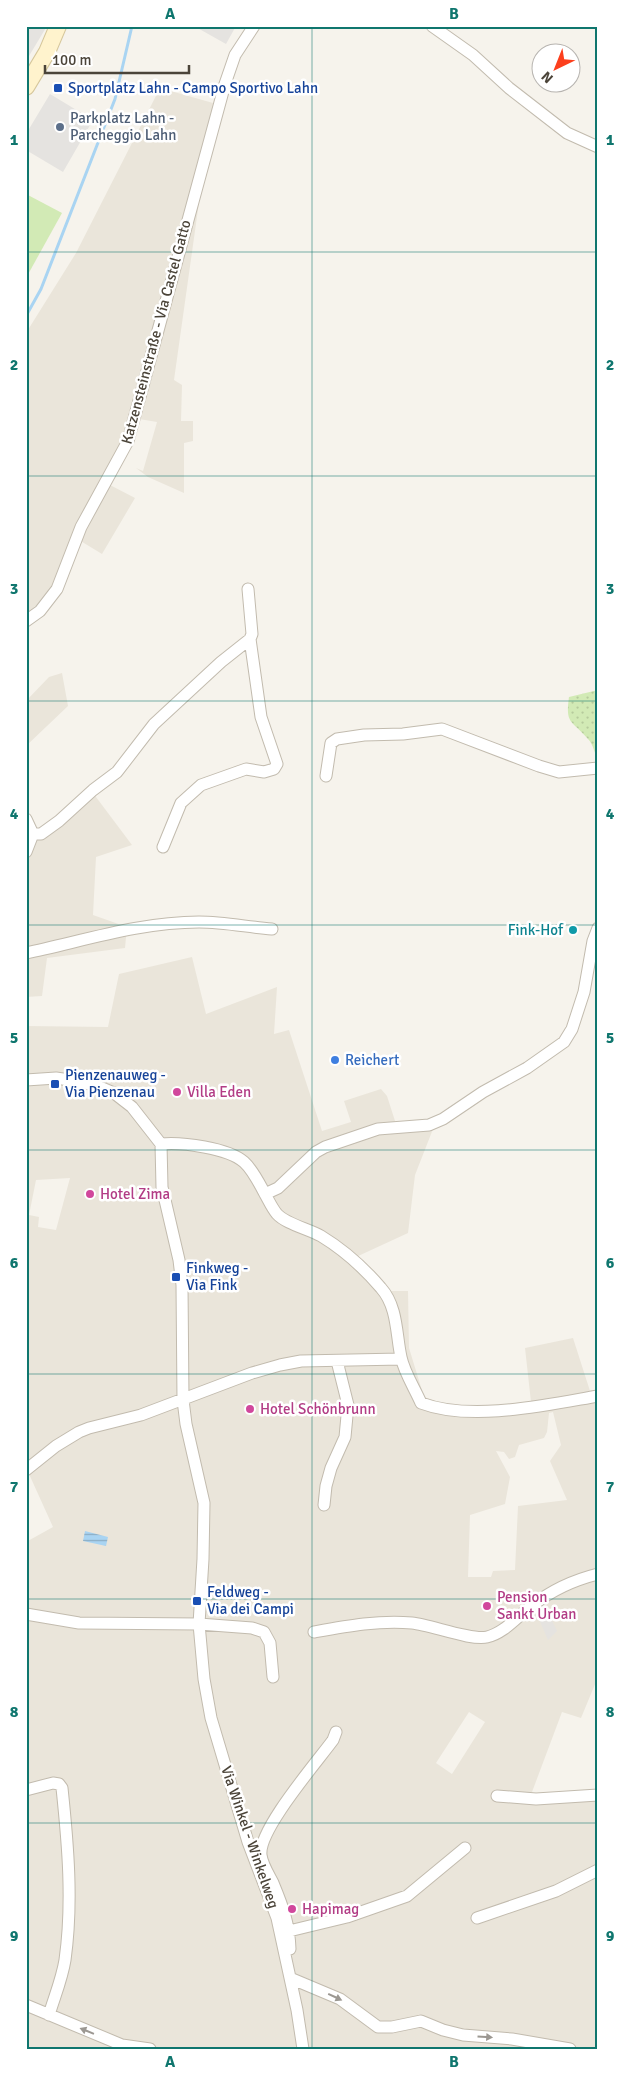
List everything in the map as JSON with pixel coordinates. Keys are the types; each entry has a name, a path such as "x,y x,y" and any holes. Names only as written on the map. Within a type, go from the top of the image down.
{"main road":[{"path":"30,81 47,52 58,26"}],"street":[{"name":"Katzensteinstraße - Via Castel Gatto","path":"26,621 40,611 57,589 81,526 128,440 225,84 235,55 254,26"},
{"path":"432,26 472,55 509,88 567,133 598,147"},
{"path":"163,846 181,803 201,785 246,769 264,772 274,769 277,764 261,717 250,639 252,634 248,589"},
{"path":"33,834 41,834 92,790 117,772 154,724 221,662 250,639"},
{"path":"326,776 331,743 337,739 442,729 559,772 598,768"},
{"path":"26,819 33,834 26,852"},
{"path":"26,953 149,926 212,922 272,929"},
{"path":"265,1194 278,1188 316,1152 325,1147 378,1129 429,1125 443,1119 483,1092 527,1068 564,1042 572,1029 584,992 593,941 598,928"},
{"path":"26,1080 56,1078 76,1080 95,1085 114,1093 132,1107 161,1144 173,1143 220,1151 235,1156 245,1163 277,1215 319,1235 337,1247 357,1262 383,1290 391,1306 398,1332 401,1359 421,1403 464,1411 525,1409 598,1396"},
{"name":"Via Winkel - Winkelweg","path":"161,1144 162,1187 179,1260 182,1285 183,1400 186,1424 204,1503 204,1558 199,1624 204,1679 211,1718 248,1842 277,1918 303,2049"},
{"path":"26,1470 56,1446 79,1432 141,1415 252,1373 280,1365 301,1362 401,1359"},
{"path":"324,1505 326,1486 331,1468 345,1437 348,1405 337,1361"},
{"path":"314,1632 348,1625 379,1622 413,1623 486,1638 502,1630 546,1595 563,1586 598,1574"},
{"path":"26,1614 79,1623 199,1624 252,1628 264,1632 270,1644 273,1677"},
{"path":"336,1732 334,1740 272,1823 263,1841 261,1856 285,1912 289,1931 289,1972 340,1998 378,2027 392,2027 421,2021 443,2030 463,2035 512,2039 570,2049"},
{"path":"26,1790 59,1784 62,1788 67,1836 70,1914 64,1962 49,2016"},
{"path":"497,1796 536,1799 598,1795"},
{"path":"289,1931 347,1917 408,1896 465,1848"},
{"path":"477,1918 556,1891 598,1870"},
{"path":"26,2005 122,2045 150,2049"}],"shaded area":[{"path":"26,26 47,26 26,61"},
{"path":"194,26 236,26 226,44"},
{"path":"160,88 213,103 174,380 182,385 181,421 193,421 193,441 184,443 184,493 148,477 136,468 143,471 157,422 139,419 110,485 135,498 102,554 79,540 61,593 26,627 26,333 76,253"},
{"name":"Parkplatz Lahn - Parcheggio Lahn","path":"50,94 93,120 63,172 26,150 26,134"},
{"path":"62,673 68,706 26,746 26,701 49,677"},
{"path":"90,789 132,845 96,857 93,915 127,927 125,948 47,958 42,996 26,997 26,844"},
{"path":"192,957 206,1014 277,987 274,1034 289,1030 322,1131 351,1122 344,1101 381,1089 387,1096 396,1124 433,1129 415,1175 408,1233 356,1257 387,1291 408,1291 409,1348 424,1397 448,1405 483,1406 531,1402 525,1348 573,1338 590,1391 598,1390 598,1677 581,1718 562,1712 532,1792 537,1797 598,1794 598,2049 26,2049 26,1542 53,1527 29,1474 26,1476 26,1026 108,1027 119,974","holes":["70,1178 56,1230 38,1227 39,1217 29,1215 36,1180","553,1412 561,1445 550,1461 567,1500 518,1506 515,1570 493,1571 491,1577 468,1577 470,1515 505,1504 510,1477 496,1451 504,1452 509,1459 515,1457 519,1445 544,1438 547,1432 549,1413","469,1712 485,1722 452,1774 436,1763"]},
{"path":"544,1604 557,1631 548,1640 535,1610"}],"green space":[{"path":"26,194 62,213 26,278"},
{"path":"598,690 598,761 590,741 569,718 568,706 569,697"}],"water":[{"path":"85,1531 108,1537 106,1546 83,1541"}],"waterway":[{"path":"26,316 41,289 115,99 132,26"}],"place":[{"name":"Sportplatz Lahn - Campo Sportivo Lahn","path":"58,88"},
{"name":"Parkplatz Lahn - Parcheggio Lahn","path":"60,127"},
{"name":"Fink-Hof","path":"573,930"},
{"name":"Reichert","path":"335,1060"},
{"name":"Pienzenauweg - Via Pienzenau","path":"55,1084"},
{"name":"Villa Eden","path":"177,1092"},
{"name":"Hotel Zima","path":"90,1194"},
{"name":"Finkweg - Via Fink","path":"176,1277"},
{"name":"Hotel Schönbrunn","path":"250,1409"},
{"name":"Feldweg - Via dei Campi","path":"197,1601"},
{"name":"Pension Sankt Urban","path":"487,1606"},
{"name":"Hapimag","path":"292,1909"}]}
